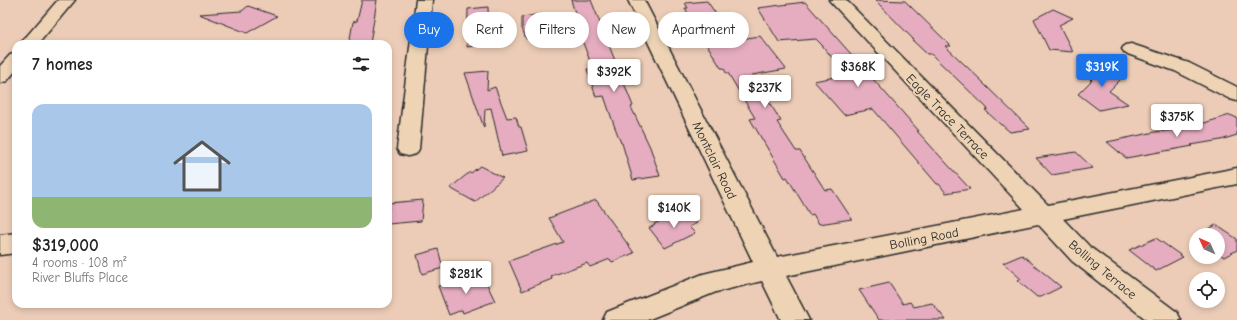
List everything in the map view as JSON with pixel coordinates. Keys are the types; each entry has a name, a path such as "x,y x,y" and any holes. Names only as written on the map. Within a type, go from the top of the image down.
{"street":[{"path":"32,40 67,0"},
{"path":"408,149 424,0"},
{"name":"Montclair Road","path":"636,0 794,320"},
{"name":"Eagle Trace Terrace","path":"837,0 1043,215"},
{"path":"1132,49 1182,66 1237,95"},
{"path":"6,75 12,65"},
{"name":"Bolling Road","path":"617,320 712,282 769,269 1237,176"},
{"name":"Bolling Terrace","path":"1043,215 1081,254 1167,320"},
{"path":"0,245 12,244"}],"building":[{"path":"362,0 377,0 371,40 350,40 353,22 357,21"},
{"path":"571,0 591,0 597,15 597,48 610,48 633,106 631,107 650,147 660,176 633,180 622,143 604,96 596,97 587,69 593,69 585,48 589,48 589,12 575,12"},
{"path":"875,0 905,1 951,46 945,46 1030,129 1010,132 1001,125 985,110 988,109 931,54 927,54 912,40 914,40"},
{"path":"707,1 715,12 687,12 685,8 688,8 685,3"},
{"path":"805,2 919,131 917,131 970,189 946,193 873,109 844,115 814,81 846,75 816,39 779,42 758,8"},
{"path":"248,6 277,16 247,33 199,14 242,11"},
{"path":"488,7 488,12 468,12 468,9"},
{"path":"1053,9 1073,18 1059,25 1073,52 1049,50 1034,19"},
{"path":"522,17 525,17 525,36 522,28"},
{"path":"760,36 786,69 752,75 781,121 777,122 796,151 800,151 825,190 832,189 852,219 819,224 813,214 810,215 787,177 785,178 750,119 755,118 728,73 726,73 724,68 721,68 709,48 749,48 749,38"},
{"path":"1094,63 1124,76 1109,91 1128,104 1099,110 1078,94 1092,80 1082,75"},
{"path":"488,71 487,90 495,87 507,118 516,117 519,127 521,127 528,151 502,156 491,108 485,109 484,128 465,73"},
{"path":"1230,115 1237,118 1237,135 1221,140 1126,158 1107,142 1155,132 1185,129"},
{"path":"1076,152 1093,168 1052,175 1036,158"},
{"path":"480,166 503,178 475,202 450,188 470,172 471,173"},
{"path":"423,200 421,221 392,224 392,203"},
{"path":"596,200 634,253 612,262 610,259 590,267 587,263 551,276 552,279 522,291 509,261 563,242 549,218"},
{"path":"685,210 697,223 689,227 695,233 665,248 649,228 655,225 654,224"},
{"path":"1216,225 1220,228 1210,228"},
{"path":"1225,231 1237,239 1237,250 1225,256"},
{"path":"1156,238 1183,257 1156,271 1129,250"},
{"path":"438,249 443,268 422,274 417,255"},
{"path":"1022,255 1061,287 1041,297 1037,297 1018,281 1021,279 1003,263"},
{"path":"483,276 495,301 463,313 462,310 449,315 438,286 456,279 459,285"},
{"path":"889,283 903,304 910,302 914,307 932,303 946,320 879,320 859,290"}]}
